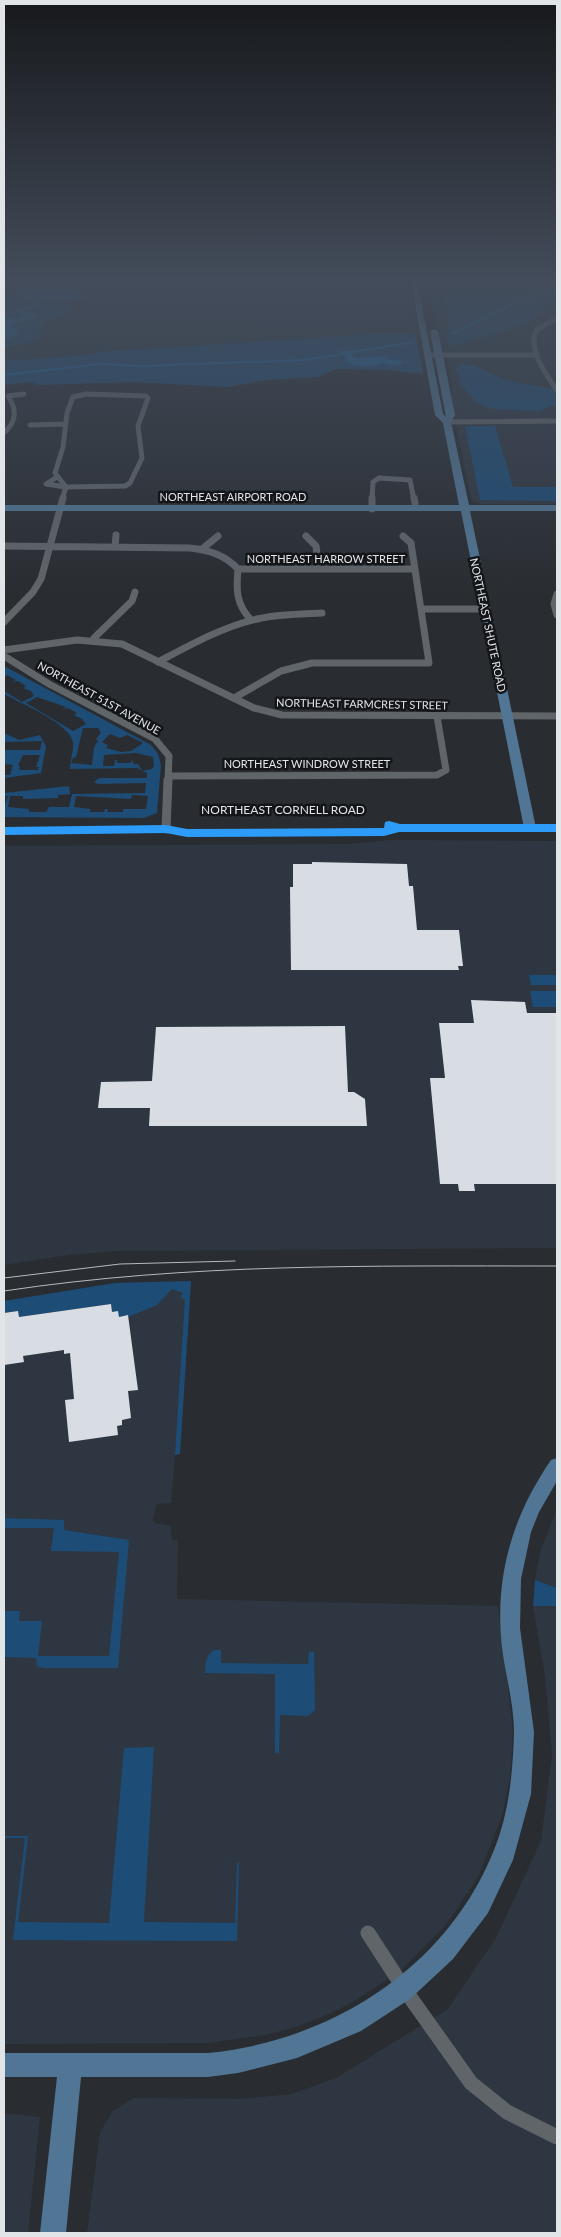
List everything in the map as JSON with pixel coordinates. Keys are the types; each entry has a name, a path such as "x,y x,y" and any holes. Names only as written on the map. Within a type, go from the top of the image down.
{"highway":[{"name":"NORTHEAST CORNELL ROAD","path":"4,831 166,830 187,833 384,832 399,828 556,827"}],"main road":[{"name":"NORTHEAST SHUTE ROAD","path":"434,386 439,415 447,422 463,508 530,828"},
{"name":"NORTHEAST SHUTE ROAD","path":"445,386 451,415 447,422"},
{"name":"NORTHEAST AIRPORT ROAD","path":"4,508 557,508"},
{"path":"4,2065 208,2064 266,2055 299,2047 356,2023 405,1990 438,1959 468,1921 488,1889 509,1840 522,1783 524,1750 522,1708 508,1611 512,1566 517,1543 528,1513 537,1494 557,1466"},
{"path":"53,2233 70,2065"}],"street":[{"path":"6,396 24,394"},
{"path":"4,433 13,424 16,415 14,405 6,396"},
{"path":"57,477 46,482 46,484 66,486 125,486 130,483 142,458 138,426 147,400 146,396 75,396 67,413 63,447 54,471 66,486"},
{"path":"447,422 557,421"},
{"path":"30,424 66,424"},
{"path":"372,509 373,482 379,478 410,480 415,503"},
{"path":"4,622 7,613 33,592 41,579 66,486"},
{"path":"115,547 116,535"},
{"path":"202,549 218,536"},
{"path":"306,536 318,548 318,569"},
{"path":"234,698 280,672 304,664 429,662 411,543 403,536"},
{"path":"4,546 202,549 228,558 238,569 236,600 250,620"},
{"name":"NORTHEAST HARROW STREET","path":"238,569 415,569"},
{"path":"94,638 132,601 135,592"},
{"path":"557,594 554,604 557,615"},
{"path":"422,609 484,609"},
{"path":"158,662 208,636 250,620 282,615 322,613"},
{"name":"NORTHEAST FARMCREST STREET","path":"4,650 94,638 122,644 254,708 282,715 557,716"},
{"name":"NORTHEAST 51ST AVENUE","path":"4,656 11,663 49,684 155,739 169,756 166,830"},
{"name":"NORTHEAST WINDROW STREET","path":"169,776 422,776 444,774 446,770 437,716"},
{"path":"368,1933 405,1990 472,2083 506,2112 557,2137"}],"shaded area":[{"path":"452,386 557,386 557,504 481,504 473,502 451,400"},
{"path":"463,386 538,386 557,390 557,405 539,411 496,409 482,405 471,397"},
{"path":"465,426 495,426 513,487 557,487 557,501 480,500"},
{"path":"4,666 151,745 158,754 161,765 157,813 144,818 4,817 4,807 8,796 4,796 4,793 69,786 70,794 145,793 146,783 98,784 94,782 99,778 147,778 147,773 143,771 152,769 154,766 153,757 136,753 104,755 103,766 114,766 115,760 117,760 117,763 130,763 133,760 133,764 138,764 142,770 137,768 70,769 73,742 70,735 54,721 4,694 4,691 22,702 34,696 31,691 23,688 26,686 18,681 12,682 16,680 7,675 4,677","holes":["37,697 66,707 62,709 68,708 77,713 74,715 82,719 86,724 73,731 26,703","83,728 98,728 101,733 96,739 98,741 94,747 92,765 71,763 73,758 76,757","110,734 120,738 127,735 143,743 131,751 121,752 106,748 108,745 102,742","72,794 69,807 49,807 46,812 29,812 29,809 8,807 10,796 23,796 23,799 58,798 58,795","132,795 148,796 146,809 123,809 123,812 107,812 108,809 105,809 104,812 90,812 90,809 74,807 76,796 131,799"]},
{"path":"4,733 19,740 40,735 46,747 41,773 4,778 4,775 10,775 13,765 4,764 5,750 40,750 42,741 4,742","holes":["23,755 40,755 36,767 39,767 38,770 19,770 20,766 18,765"]},
{"path":"390,840 557,841 557,1248 117,1251 68,1255 4,1265 4,846 351,844"},
{"path":"529,975 557,975 557,985 531,985"},
{"path":"530,991 557,991 557,1007 533,1007"},
{"path":"191,1281 180,1454 175,1455 171,1503 157,1504 153,1518 154,1523 171,1526 172,1540 178,1540 177,1599 498,1606 513,1731 510,1778 502,1816 478,1877 446,1925 398,1973 351,2003 329,2014 296,2027 265,2035 208,2043 4,2044 4,1301 115,1283"},
{"path":"191,1281 180,1454 175,1455 185,1299 180,1298 183,1293 172,1289 157,1305 128,1317 127,1315 119,1317 112,1312 111,1304 19,1317 18,1311 4,1313 4,1301 115,1283"},
{"path":"557,1509 557,1588 535,1580 540,1552"},
{"path":"4,1518 64,1520 64,1530 129,1540 118,1668 43,1668 37,1666 36,1658 4,1657 4,1611 20,1611 19,1621 42,1621 38,1656 109,1656 119,1552 51,1551 54,1528 4,1528"},
{"path":"535,1580 557,1588 557,1606 533,1606"},
{"path":"533,1606 557,1606 557,2233 87,2233 100,2132 113,2111 134,2098 242,2099 292,2094 336,2078 448,2009 496,1938 541,1841 552,1755 545,1676"},
{"path":"214,1650 221,1650 221,1663 308,1664 309,1652 314,1652 315,1710 308,1716 280,1715 279,1753 275,1753 275,1674 205,1673 207,1657"},
{"path":"154,1747 144,1922 235,1923 237,1863 239,1863 237,1941 13,1940 25,1838 4,1838 4,1836 28,1836 18,1922 109,1923 124,1748"},
{"path":"4,2113 40,2117 28,2233 4,2233"}],"building":[{"path":"312,862 407,864 409,886 413,886 417,930 459,930 463,966 458,966 459,970 291,970 290,887 293,887 293,864 312,864"},
{"path":"471,1000 525,1002 527,1013 557,1013 557,1184 474,1184 475,1191 459,1191 458,1184 440,1184 430,1078 445,1078 439,1023 474,1023"},
{"path":"345,1026 348,1092 354,1092 365,1099 367,1126 149,1126 150,1108 98,1108 101,1082 152,1081 156,1027"},
{"path":"111,1304 112,1312 118,1311 119,1317 128,1315 138,1390 128,1391 131,1418 122,1420 122,1425 117,1426 118,1435 69,1442 65,1400 74,1399 70,1353 64,1354 64,1350 23,1356 24,1362 4,1365 4,1313 18,1311 19,1317"}],"tram line":[{"path":"4,1278 120,1264 235,1261"},
{"path":"4,1291 143,1275 211,1271 418,1266 557,1266"}]}
